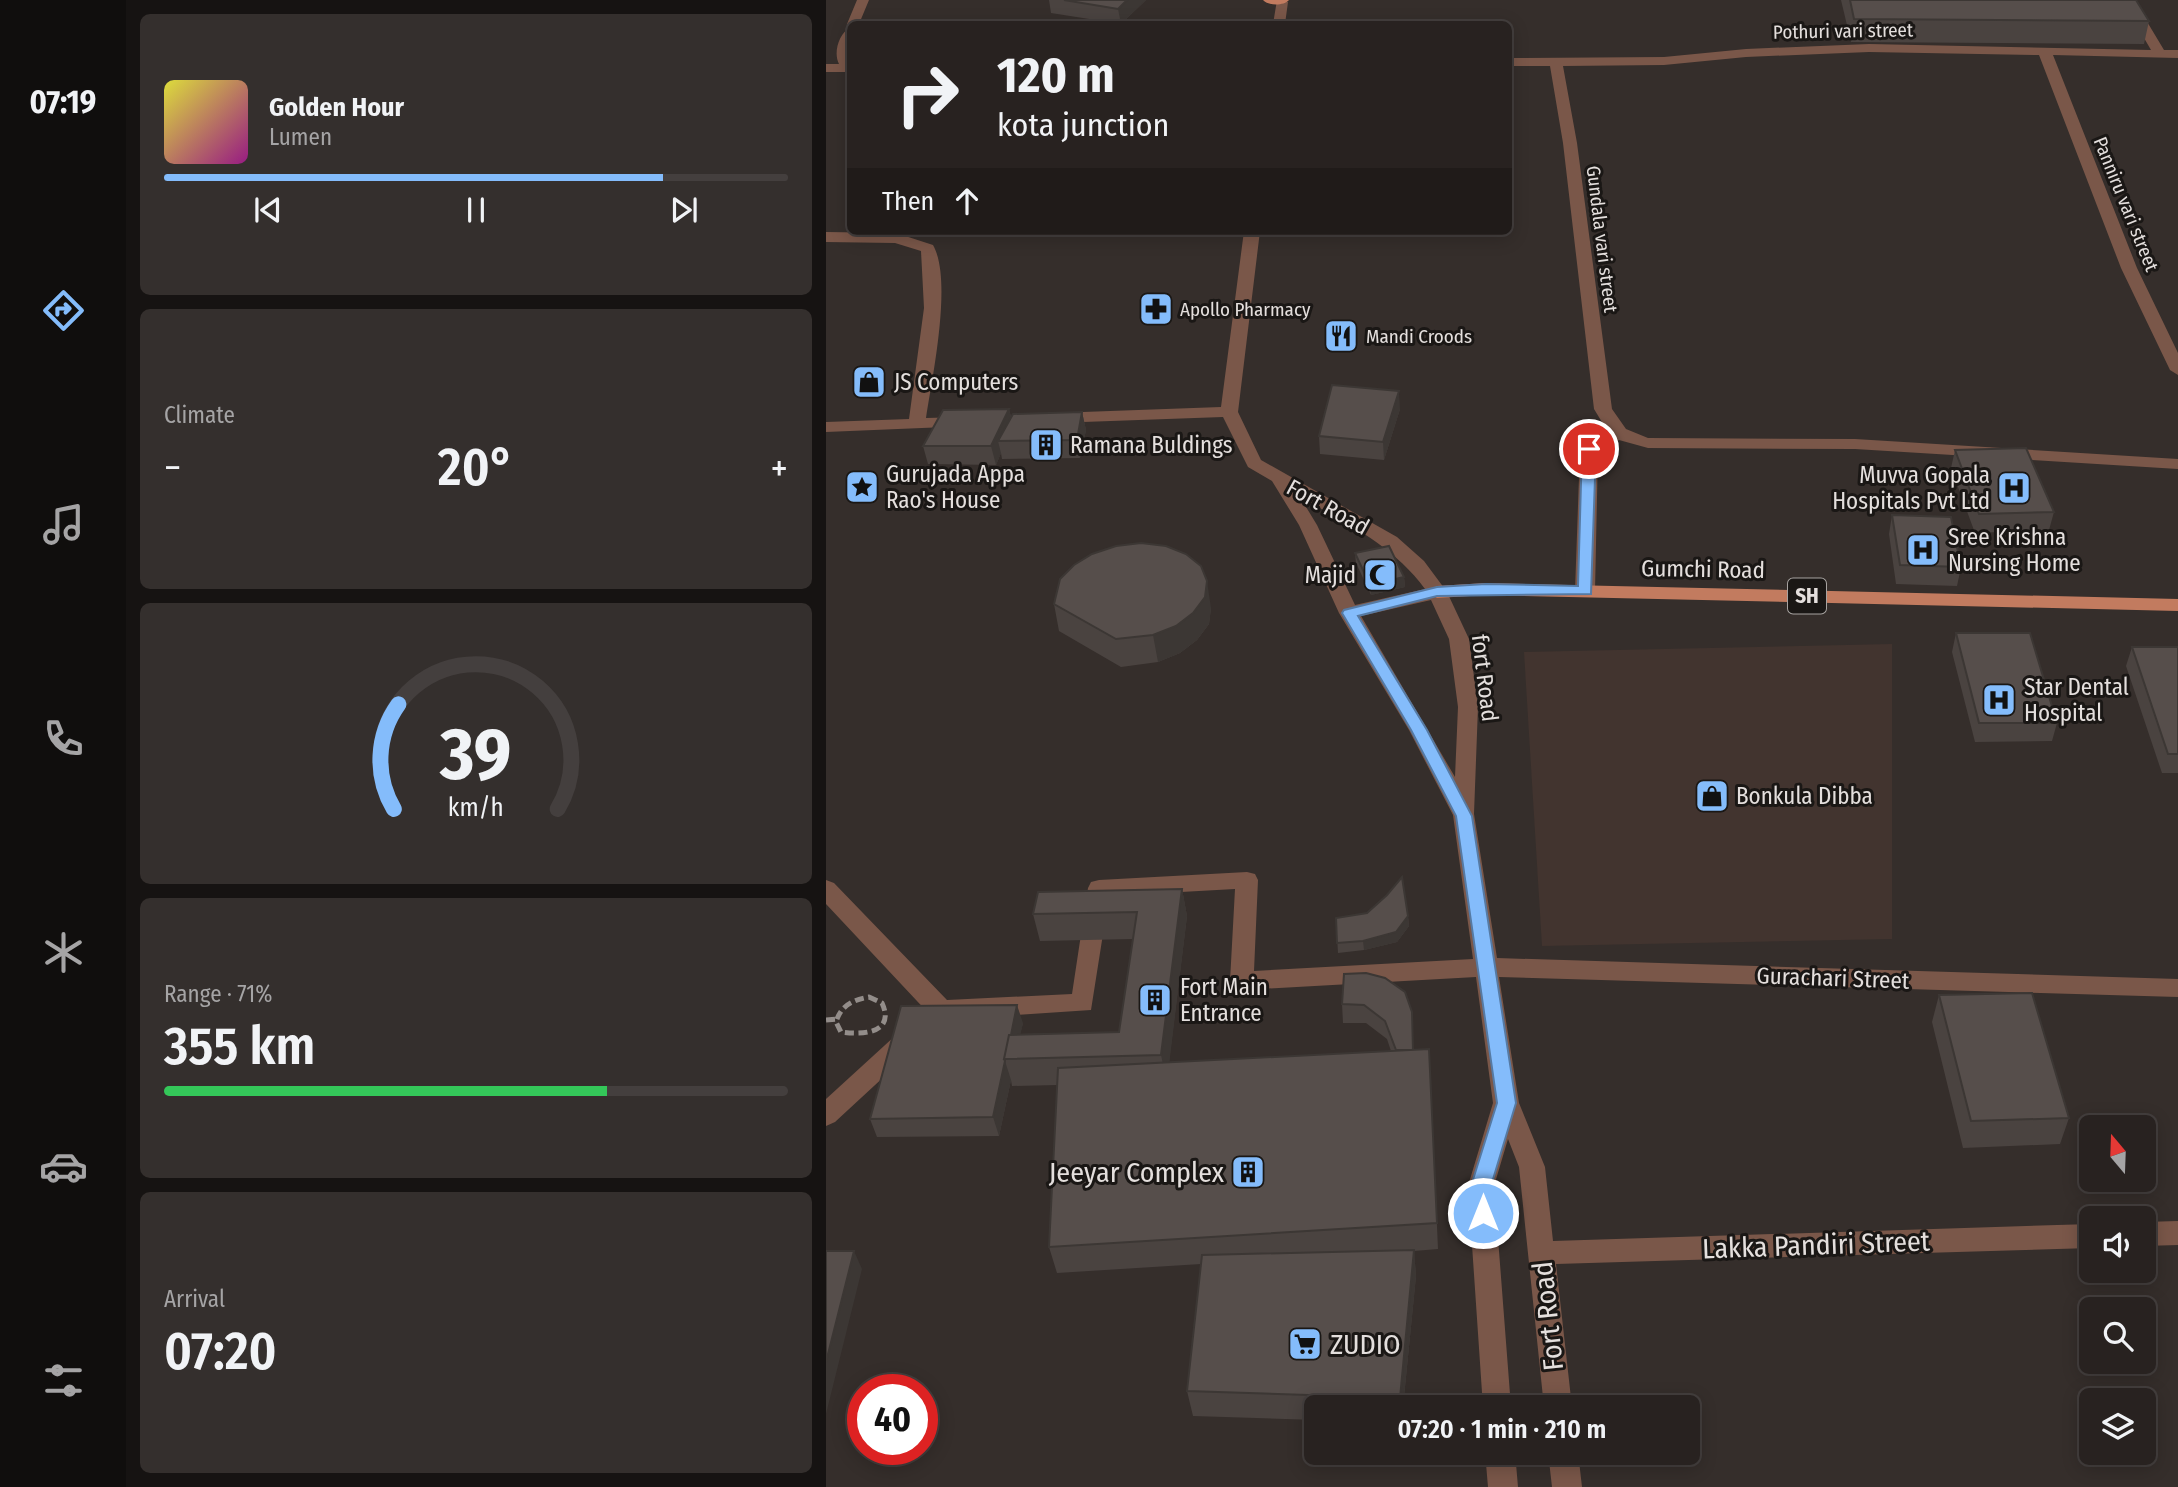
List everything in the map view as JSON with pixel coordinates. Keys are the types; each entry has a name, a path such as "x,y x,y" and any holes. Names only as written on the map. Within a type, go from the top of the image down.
{"main road":[{"name":"Gumchi Road","path":"1437,592 1486,589 2178,605"}],"street":[{"path":"854,21 863,0"},
{"path":"2128,0 2160,54"},
{"path":"1278,1 1279,21"},
{"path":"847,40 842,53 847,64"},
{"name":"Pothuri vari street","path":"1512,62 1664,61 1746,53 1869,48 2178,54"},
{"name":"Panniru vari street","path":"2044,50 2129,268 2178,370"},
{"name":"Gundala vari street","path":"1556,63 1612,427"},
{"path":"826,68 847,67"},
{"path":"1251,235 1229,412 1254,463 1279,478"},
{"path":"826,237 896,239 928,248 932,261 930,326 917,424"},
{"path":"1039,419 1229,412"},
{"path":"826,427 985,421"},
{"path":"1586,591 1589,449 1612,427 1648,443 1855,444 2178,464"},
{"name":"Fort Road","path":"1279,478 1390,541 1417,565 1437,592"},
{"name":"Fort Road","path":"1279,478 1308,525 1349,613 1419,730 1464,816 1506,1103 1532,1167 1557,1395"},
{"name":"SH","path":"1349,613 1437,592"},
{"name":"fort Road","path":"1437,592 1459,639 1468,707 1464,816"},
{"name":"Gurachari Street","path":"941,1010 1083,1003 1099,888 1247,880 1242,981 1487,967 2178,988"},
{"path":"826,889 941,1010 826,1115"},
{"name":"Fort Road","path":"1496,1395 1481,1186 1506,1103"},
{"path":"2156,1234 2178,1233"},
{"name":"Lakka Pandiri Street","path":"1541,1253 2079,1236"},
{"path":"1501,1465 1503,1487"},
{"path":"1564,1465 1567,1487"}],"path":[{"path":"860,998 877,999 885,1008 884,1021 863,1035 841,1032 837,1020 846,1005 860,998"},
{"path":"826,1020 837,1020"}],"shaded area":[{"name":"Bonkula Dibba","path":"1892,644 1892,939 1542,946 1524,652"}],"building":[{"path":"1064,0 1127,0 1118,9"},
{"path":"1850,0 2136,0 2149,21 1854,19"},
{"path":"1332,385 1399,391 1383,442 1319,436"},
{"path":"1009,409 991,446 923,446 943,410"},
{"path":"1082,412 1077,440 998,441 1013,414"},
{"path":"2026,448 2054,512 1979,514 1955,450"},
{"path":"1892,515 1951,517 1961,567 1900,565"},
{"path":"1141,543 1166,546 1186,554 1201,566 1207,581 1205,597 1193,613 1176,626 1153,635 1116,639 1054,604 1060,579 1074,565 1092,554 1116,546"},
{"name":"Majid","path":"1389,546 1404,577 1370,585 1355,553"},
{"path":"1956,633 2030,633 2057,723 1979,723"},
{"path":"2132,647 2178,647 2178,754 2168,754"},
{"path":"1402,877 1408,916 1396,932 1363,941 1337,943 1336,918 1367,913"},
{"path":"1182,889 1161,1055 1004,1059 1009,1035 1119,1032 1137,912 1033,914 1038,892"},
{"path":"1366,973 1385,978 1405,992 1412,1012 1413,1050 1396,1050 1385,1021 1364,1005 1342,1004 1344,974"},
{"path":"2032,993 2069,1118 1971,1121 1939,995"},
{"path":"1017,1005 993,1117 870,1119 901,1006"},
{"name":"Jeeyar Complex","path":"1429,1049 1437,1223 1049,1247 1058,1068"},
{"name":"ZUDIO","path":"1414,1250 1400,1395 1187,1391 1202,1255"},
{"path":"826,1251 854,1251 826,1362"}],"place":[{"name":"Apollo Pharmacy","path":"1156,309"},
{"name":"Mandi Croods","path":"1341,336"},
{"name":"JS Computers","path":"869,382"},
{"name":"Ramana Buldings","path":"1046,445"},
{"name":"Gurujada Appa Rao's House","path":"862,487"},
{"name":"Muvva Gopala Hospitals Pvt Ltd","path":"2014,488"},
{"name":"Sree Krishna Nursing Home","path":"1923,550"},
{"name":"Majid","path":"1380,575"},
{"name":"Star Dental Hospital","path":"1999,700"},
{"name":"Bonkula Dibba","path":"1712,796"},
{"name":"Fort Main Entrance","path":"1155,1000"},
{"name":"Jeeyar Complex","path":"1248,1172"},
{"name":"ZUDIO","path":"1305,1344"}],"route":[{"path":"1483,1213 1481,1186 1506,1103 1464,816 1419,730 1349,613 1437,592 1486,589 1586,591 1589,449"}]}
